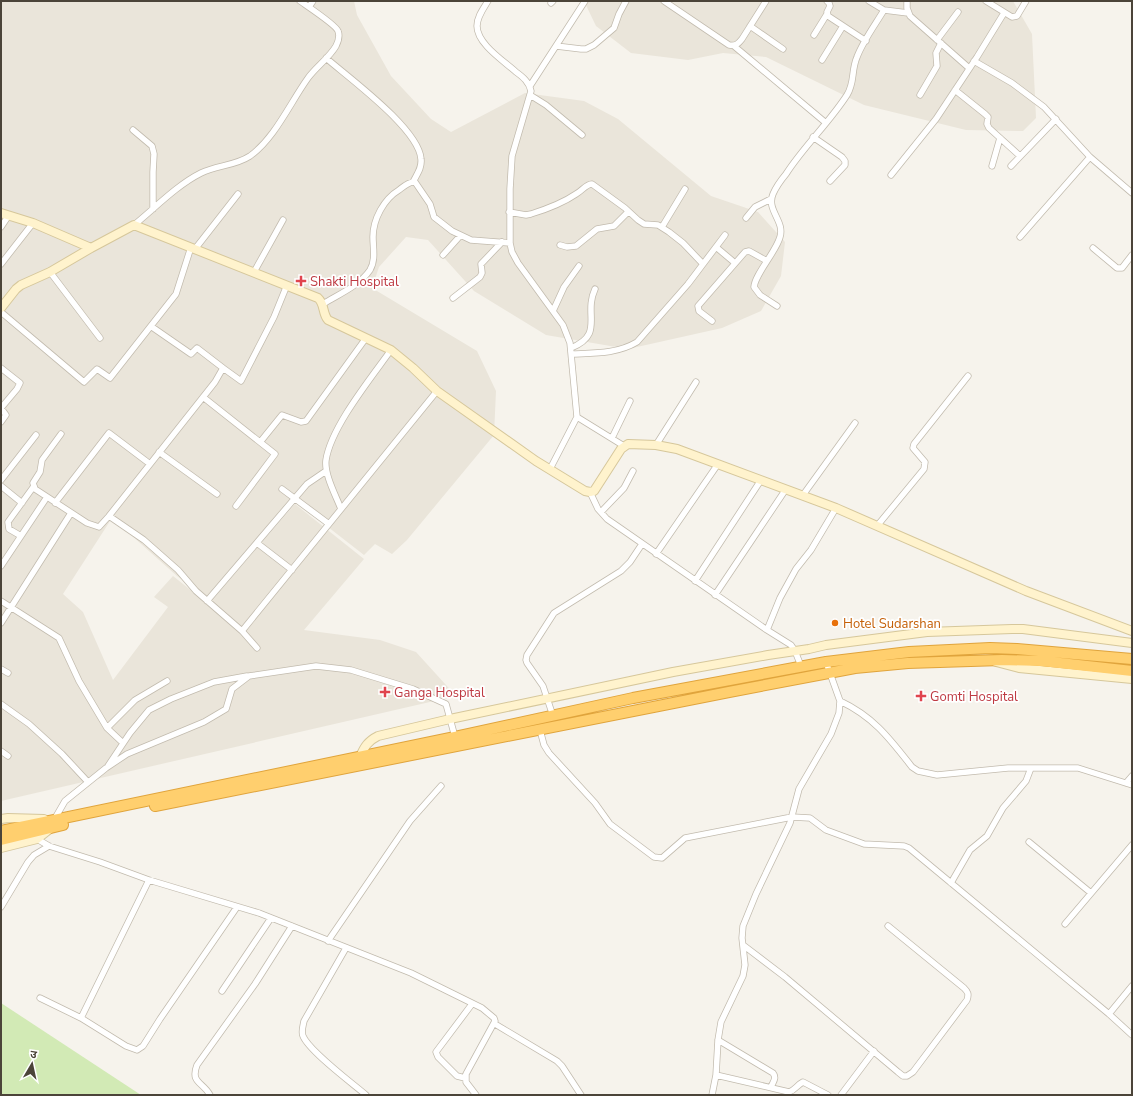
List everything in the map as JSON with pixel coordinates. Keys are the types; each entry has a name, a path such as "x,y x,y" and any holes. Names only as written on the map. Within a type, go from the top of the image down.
{"highway":[{"path":"1,840 54,823 633,698 801,666 909,652 990,648 1017,648 1132,659"},
{"path":"1,831 54,823 855,668 908,663 1018,660 1132,671"}],"street":[{"path":"1,308 16,289 50,272 134,225 179,188 201,173 243,160 259,149 270,136 308,78 337,45 339,32 335,26 300,1"},
{"path":"309,7 313,1"},
{"path":"488,1 478,19 477,27 479,35 483,42 524,78 530,86"},
{"path":"550,469 577,417 571,351 566,331 518,263 510,243 509,212 512,156 530,95 530,86 585,1"},
{"path":"556,46 586,49 594,45 614,28 626,1"},
{"path":"664,1 729,45 734,46 826,123"},
{"path":"734,46 738,44 766,1"},
{"path":"814,35 827,14 830,6 827,1"},
{"path":"869,1 884,10 908,13"},
{"path":"907,1 908,13 910,16 969,68"},
{"path":"986,1 1012,17 1015,17 1020,12 1026,1"},
{"path":"777,306 760,295 754,288 756,280 775,249 781,233 780,222 772,209 771,199 776,187 795,159 836,112 850,90 853,83 856,58 884,10"},
{"path":"920,95 937,66 936,53 939,42 958,12"},
{"path":"891,175 936,119 1004,13"},
{"path":"827,14 866,41"},
{"path":"750,26 783,49"},
{"path":"822,60 843,26"},
{"path":"323,304 361,281 366,275 372,264 374,253 373,230 380,211 396,192 413,182 421,166 420,152 417,144 397,120 326,58"},
{"path":"974,61 1003,77 1044,107 1090,157 1132,193"},
{"path":"955,90 988,117 988,126 1020,156"},
{"path":"530,95 582,135"},
{"path":"1011,166 1056,119"},
{"path":"133,130 152,146 154,154 152,172 153,209"},
{"path":"814,137 842,157 845,161 845,165 830,181"},
{"path":"992,166 1000,138"},
{"path":"1020,237 1090,157"},
{"path":"413,182 415,182 430,204 436,220 460,236 471,240 510,243"},
{"path":"509,212 526,215 531,214 565,201 576,195 590,184 595,186 644,224 654,224 662,227 683,243 703,264"},
{"path":"662,227 685,189"},
{"path":"1,312 84,382 97,369 110,378 152,327 176,294 193,248 238,194"},
{"path":"746,218 755,207 771,199"},
{"path":"560,245 567,247 576,246 596,229 614,226 628,212"},
{"path":"1,227 5,214 33,223 92,248"},
{"path":"254,272 282,220"},
{"path":"1,264 33,223"},
{"path":"134,225 318,298 323,304 325,317 328,320 391,350 413,368 437,391 536,461 590,492 606,519 786,642 795,651 801,666"},
{"path":"571,351 618,350 629,347 637,342 680,294 725,235"},
{"path":"443,256 460,236"},
{"path":"454,298 480,277 482,272 481,264 502,242"},
{"path":"716,246 735,263"},
{"path":"1093,248 1118,268 1122,268 1132,255"},
{"path":"712,321 699,311 698,306 735,263 747,251 767,261"},
{"path":"552,311 564,287 579,266"},
{"path":"50,272 100,338"},
{"path":"152,327 190,354 197,348 241,381 274,317 287,286"},
{"path":"571,351 584,341 589,336 591,331 591,301 595,289"},
{"path":"261,442 282,415 301,422 306,422 366,338"},
{"path":"341,509 326,471 326,460 340,424 391,350"},
{"path":"1,368 20,383 17,389 1,408 6,415 1,422"},
{"path":"34,486 35,489 55,503 87,523 99,527 215,382 223,368"},
{"path":"877,526 924,469 925,462 914,451 914,444 968,376"},
{"path":"656,445 696,382"},
{"path":"242,632 437,391"},
{"path":"203,397 275,454 236,506"},
{"path":"612,438 630,401"},
{"path":"577,417 624,446"},
{"path":"803,496 855,423"},
{"path":"55,503 109,433 150,464"},
{"path":"21,536 9,529 8,522 34,486 33,483 40,472 42,460 61,434"},
{"path":"1,480 36,435"},
{"path":"590,492 594,491 597,487 624,446 632,443 678,449 836,508 1026,591 1132,631"},
{"path":"159,452 217,494"},
{"path":"656,554 718,464"},
{"path":"207,602 307,484 326,471"},
{"path":"601,512 624,488 633,471"},
{"path":"695,581 761,480"},
{"path":"1,486 22,503"},
{"path":"715,594 786,489"},
{"path":"282,490 329,524"},
{"path":"1,566 47,497"},
{"path":"767,630 780,598 793,575 811,550 836,508"},
{"path":"1,623 71,513"},
{"path":"109,516 144,540 178,570 207,602 242,632 257,648"},
{"path":"257,543 292,570"},
{"path":"553,716 540,682 527,663 527,655 554,614 621,571 630,562 642,544"},
{"path":"1,602 59,638 78,681 108,728 124,743"},
{"path":"360,757 364,746 378,736 450,719 673,672 795,651 826,644 926,632 1012,629 1023,629 1132,643"},
{"path":"986,660 1019,668 1132,679"},
{"path":"712,1095 716,1075 718,1040 723,1017 743,976 745,965 742,926 788,829 799,789 832,734 839,713 840,701 826,662"},
{"path":"106,768 149,710 171,699 214,682 316,666 351,670 414,689 446,704 455,737"},
{"path":"1,669 8,673"},
{"path":"1,848 37,839 54,823 65,801 106,768 127,754 204,722 226,709 232,689 249,676"},
{"path":"108,728 134,700 166,681"},
{"path":"840,701 856,708 882,730 912,768 918,772 937,775 995,769 1031,768 1084,770 1129,784 1132,776"},
{"path":"1,704 29,724 62,754 88,782"},
{"path":"540,730 544,745 549,753 595,802 610,824 654,856 659,858 662,858 685,838 792,817 810,818 826,830 864,844 904,846 909,848 1109,1014 1132,1035"},
{"path":"1,751 8,756"},
{"path":"951,882 970,850 987,836 1003,808 1026,781 1031,768"},
{"path":"328,941 410,821 441,786"},
{"path":"1,819 8,818 54,823"},
{"path":"37,839 49,846 100,862 149,880 271,918 411,973 482,1008 494,1018 495,1024 465,1078"},
{"path":"1028,842 1091,893"},
{"path":"1065,924 1132,845"},
{"path":"1,907 28,862 34,855 49,846"},
{"path":"81,1018 149,880"},
{"path":"40,998 81,1018 132,1049 137,1050 143,1046 237,907"},
{"path":"222,992 271,918"},
{"path":"210,1095 206,1088 198,1083 195,1078 197,1065 255,984 292,926"},
{"path":"743,944 785,977 903,1076 907,1076 910,1075 967,1000 969,995 964,988 888,926"},
{"path":"346,948 304,1021 302,1030 303,1036 312,1048 366,1095"},
{"path":"1109,1014 1132,986"},
{"path":"472,1004 436,1052 438,1058 456,1076 465,1078 476,1095"},
{"path":"495,1024 557,1061 562,1066 581,1095"},
{"path":"718,1040 773,1073 775,1079 770,1087"},
{"path":"841,1095 874,1051"},
{"path":"716,1075 789,1092 793,1091 803,1082 828,1095"}],"shaded area":[{"path":"1,1 354,1 357,15 391,76 431,119 451,132 525,93 584,101 618,119 711,196 758,212 785,242 781,276 761,311 722,328 628,349 546,335 474,291 428,240 406,237 379,267 372,288 477,351 496,391 494,435 407,540 392,554 375,544 364,555 292,499 208,599 177,576 112,518 63,594 83,612 113,680 168,607 154,597 173,576 208,604 295,504 364,559 304,630 380,640 416,652 456,696 1,801"},
{"path":"584,1 1013,1 1032,34 1036,118 1023,131 966,130 864,105 766,57 723,53 688,60 631,53 596,26"}],"green space":[{"path":"1,1003 141,1095 1,1095"}],"place":[{"name":"Shakti Hospital","path":"301,281"},
{"name":"Hotel Sudarshan","path":"835,623"},
{"name":"Ganga Hospital","path":"385,692"},
{"name":"Gomti Hospital","path":"921,696"}]}
